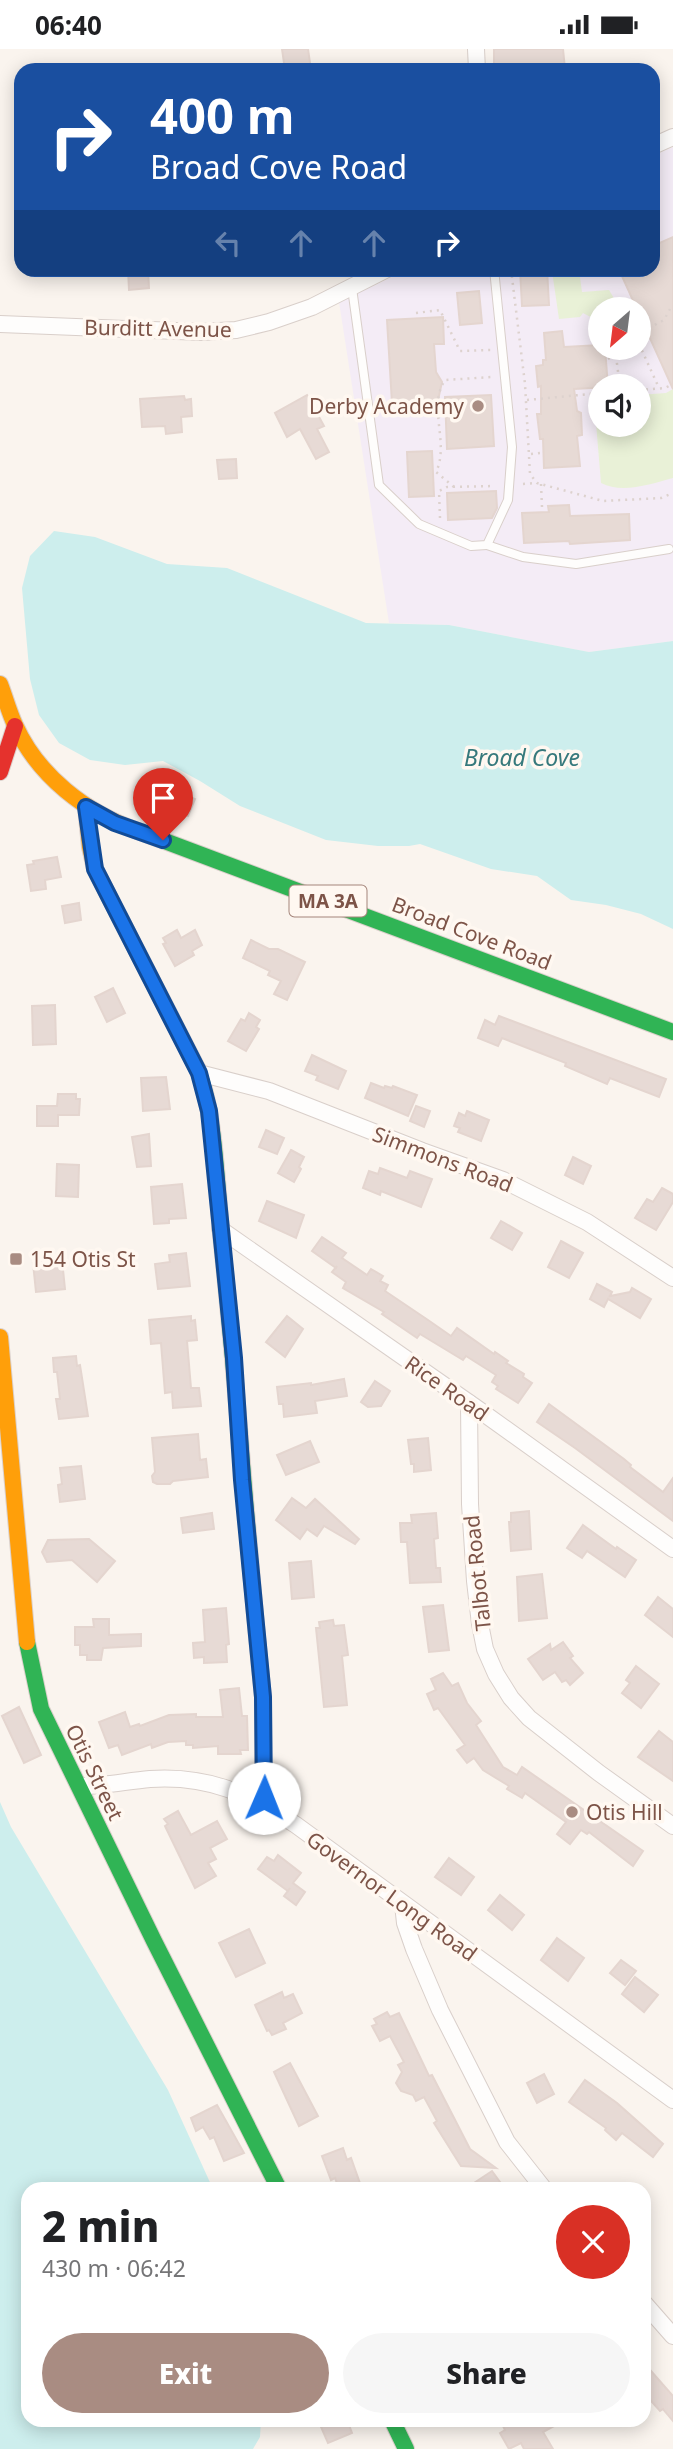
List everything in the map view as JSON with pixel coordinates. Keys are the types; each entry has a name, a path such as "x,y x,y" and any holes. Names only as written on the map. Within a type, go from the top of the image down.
{"street":[{"name":"Burditt Avenue","path":"0,324 219,331 280,319 312,307 372,277"},
{"name":"Broad Cove Road","path":"0,684 15,726 37,761 86,807 115,823 673,1032"},
{"path":"0,772 15,726"},
{"path":"86,807 95,869 199,1073 209,1111 263,1697 263,1804"},
{"name":"Simmons Road","path":"199,1073 269,1091 503,1180 587,1222 673,1278"},
{"name":"Rice Road","path":"220,1230 673,1549"},
{"name":"Otis Street","path":"0,1337 28,1648 41,1709 275,2182"},
{"name":"Talbot Road","path":"469,1403 470,1504 475,1581 485,1649 496,1674 529,1718 673,1826"},
{"name":"Governor Long Road","path":"81,1786 178,1778 224,1787 263,1804 296,1825 402,1905 673,2100"},
{"path":"402,1905 414,1949 440,2010 507,2142 538,2182"},
{"path":"651,2311 673,2336"},
{"path":"395,2427 406,2449"}],"lane":[{"path":"487,545 508,500 512,447 495,277"},
{"path":"352,288 379,485 419,524 471,546 487,545 523,557 576,564 669,549"}],"path":[{"path":"512,277 524,376 530,474 539,483 542,507"},
{"path":"651,327 664,320 670,309"},
{"path":"416,313 440,310 460,351 501,350"},
{"path":"647,361 659,388"},
{"path":"514,376 533,376"},
{"path":"454,487 436,472 442,460 438,391 445,380 492,377"},
{"path":"651,389 673,384"},
{"path":"526,400 588,394"},
{"path":"529,454 540,453"},
{"path":"441,533 439,491 454,487 539,483 603,501 661,498 673,493"}],"shaded area":[{"name":"Derby Academy","path":"673,147 673,641 589,652 449,625 389,623 339,302 392,277 660,277 660,153"}],"green space":[{"path":"553,277 580,277 582,292 609,290 613,297 588,297 588,316 583,313 580,317 559,319"},
{"path":"673,389 673,478 627,488 601,483 597,437 651,437 651,394 666,393"}],"water":[{"name":"Broad Cove","path":"54,531 95,537 167,564 227,568 366,623 449,625 589,652 673,641 673,929 641,914 571,900 537,876 491,869 420,844 378,846 326,840 240,806 163,761 125,765 90,760 59,743 39,715 30,679 22,588 30,556"},
{"path":"0,1802 11,1827 168,2090 210,2182 21,2182 21,2427 261,2427 260,2437 253,2449 0,2449"}],"building":[{"path":"282,49 308,49 310,63 284,63"},
{"path":"494,49 563,49 564,63 494,63"},
{"path":"673,237 673,389 651,340 651,297 631,297 622,277 660,277 660,243"},
{"path":"128,277 148,277 149,288 129,290"},
{"path":"520,277 547,277 549,305 522,306"},
{"path":"479,291 482,323 460,325 457,293"},
{"path":"443,317 444,344 434,344 436,372 442,382 438,400 392,403 387,320"},
{"path":"562,331 564,347 588,346 588,361 606,361 607,374 588,374 588,388 574,389 577,411 581,413 582,435 577,436 580,466 544,468 543,439 540,439 537,414 541,414 541,386 538,387 536,366 543,365 543,360 546,360 544,333"},
{"path":"307,395 324,426 317,429 329,452 316,459 300,429 287,437 275,413"},
{"path":"491,395 494,446 447,449 445,397"},
{"path":"184,396 185,400 191,399 192,416 181,417 182,432 166,434 165,426 142,427 140,399"},
{"path":"432,451 434,496 409,497 407,452"},
{"path":"236,459 237,478 219,479 217,460"},
{"path":"496,491 497,508 492,518 448,520 447,493"},
{"path":"569,505 570,516 629,514 630,540 570,544 569,541 524,543 522,513 549,512 548,506"},
{"path":"170,778 186,785 182,794 195,799 188,816 160,805"},
{"path":"57,857 61,877 45,880 46,889 31,891 27,865 34,864 33,861"},
{"path":"79,903 81,920 65,923 62,906"},
{"path":"177,930 181,938 195,930 202,945 192,951 194,955 175,966 163,944 166,943 163,938"},
{"path":"251,940 305,962 287,1000 274,994 281,981 268,975 270,971 243,958"},
{"path":"113,988 125,1013 107,1022 95,997"},
{"path":"55,1005 56,1044 33,1045 32,1006"},
{"path":"249,1013 260,1020 256,1027 259,1029 246,1051 228,1041 241,1019 245,1021"},
{"path":"499,1016 666,1079 659,1097 610,1078 607,1084 565,1066 566,1063 502,1038 498,1046 478,1038 485,1020 495,1025"},
{"path":"312,1055 346,1071 338,1089 316,1080 318,1076 305,1071"},
{"path":"166,1077 170,1109 143,1111 141,1078"},
{"path":"371,1083 384,1088 393,1086 417,1095 408,1116 365,1098"},
{"path":"58,1094 76,1094 76,1099 80,1099 79,1115 58,1115 58,1126 37,1126 37,1106 57,1106"},
{"path":"416,1106 430,1111 424,1127 410,1121"},
{"path":"467,1111 489,1120 481,1141 458,1132 460,1128 454,1126 459,1113 465,1116"},
{"path":"266,1130 284,1138 277,1154 259,1147"},
{"path":"149,1134 151,1166 137,1167 132,1137"},
{"path":"291,1150 304,1157 294,1182 278,1173"},
{"path":"573,1157 591,1166 583,1184 565,1175"},
{"path":"57,1164 79,1165 78,1197 56,1196"},
{"path":"380,1168 407,1178 410,1171 432,1179 421,1207 381,1191 380,1195 363,1188 369,1171 378,1174"},
{"path":"182,1184 186,1218 169,1219 169,1223 154,1224 151,1187"},
{"path":"662,1188 673,1194 673,1202 656,1230 635,1218 647,1199 653,1202"},
{"path":"267,1201 304,1215 296,1238 259,1221"},
{"path":"501,1221 522,1233 512,1250 491,1238"},
{"path":"322,1237 346,1253 342,1258 367,1275 371,1269 383,1276 380,1281 388,1285 385,1291 451,1336 457,1328 524,1374 523,1377 532,1383 518,1403 496,1389 498,1386 492,1382 496,1375 466,1356 463,1360 420,1334 417,1338 382,1314 384,1312 343,1288 346,1282 332,1272 336,1268 312,1251"},
{"path":"561,1241 583,1253 569,1278 548,1267"},
{"path":"186,1253 190,1286 158,1289 155,1264 170,1262 169,1255"},
{"path":"62,1260 65,1289 36,1292 33,1263"},
{"path":"597,1284 612,1292 610,1296 630,1292 632,1288 651,1299 640,1318 608,1299 604,1307 590,1299"},
{"path":"191,1316 191,1321 195,1320 197,1340 187,1341 191,1388 199,1388 201,1406 173,1408 172,1392 165,1393 161,1343 151,1344 149,1320"},
{"path":"287,1316 303,1329 285,1357 266,1342"},
{"path":"76,1356 77,1366 80,1365 88,1416 59,1419 56,1399 60,1399 53,1358"},
{"path":"344,1379 347,1396 315,1401 317,1413 284,1417 277,1387"},
{"path":"375,1381 390,1391 381,1406 368,1407 361,1402"},
{"path":"549,1404 624,1459 630,1467 663,1492 673,1478 673,1521 537,1422"},
{"path":"198,1434 200,1460 206,1459 208,1477 173,1481 170,1484 153,1482 152,1476 155,1472 152,1438"},
{"path":"428,1438 431,1470 414,1472 408,1440"},
{"path":"310,1441 319,1462 286,1475 277,1455"},
{"path":"81,1466 85,1499 60,1502 60,1468"},
{"path":"292,1498 306,1508 315,1499 359,1539 355,1544 324,1526 317,1536 307,1529 300,1539 276,1520"},
{"path":"529,1511 531,1549 511,1551 511,1513"},
{"path":"212,1513 214,1529 183,1533 181,1518"},
{"path":"436,1513 436,1568 440,1568 441,1582 410,1583 407,1542 401,1542 400,1523 412,1523 411,1515"},
{"path":"583,1525 636,1560 625,1577 587,1551 582,1558 567,1548"},
{"path":"89,1539 115,1561 97,1582 72,1560 47,1562 42,1552 48,1540"},
{"path":"311,1561 314,1597 292,1599 289,1563"},
{"path":"542,1574 547,1618 519,1621 517,1577"},
{"path":"658,1597 673,1609 673,1637 645,1615"},
{"path":"443,1605 449,1650 429,1652 423,1607"},
{"path":"226,1608 229,1644 226,1645 227,1662 204,1663 204,1657 194,1658 193,1643 205,1642 203,1610"},
{"path":"93,1619 109,1619 109,1635 141,1634 141,1646 103,1648 101,1660 87,1660 87,1655 80,1655 80,1645 75,1645 75,1627 94,1627"},
{"path":"333,1620 334,1626 344,1625 348,1655 342,1656 347,1705 324,1707 316,1628 320,1628 319,1622"},
{"path":"563,1642 573,1656 570,1658 583,1673 570,1685 566,1680 562,1682 555,1672 543,1680 528,1659 550,1644 551,1650"},
{"path":"636,1666 659,1684 641,1708 622,1693 630,1683 626,1680"},
{"path":"443,1673 452,1686 458,1683 467,1703 481,1721 476,1725 503,1767 517,1775 522,1767 643,1851 633,1866 589,1832 587,1834 581,1830 570,1844 557,1834 566,1822 525,1793 522,1798 507,1789 509,1786 483,1770 474,1758 467,1763 457,1750 465,1745 438,1708 434,1710 427,1694 436,1690 431,1679"},
{"path":"239,1688 242,1716 247,1716 248,1750 240,1750 241,1754 218,1754 218,1746 193,1748 193,1745 186,1745 186,1741 168,1742 152,1748 151,1744 122,1755 118,1745 109,1748 99,1722 125,1712 130,1727 169,1715 223,1717 220,1690"},
{"path":"19,1707 41,1755 24,1763 2,1716"},
{"path":"659,1731 673,1742 673,1781 638,1757"},
{"path":"178,1811 191,1835 217,1821 227,1839 210,1848 216,1859 208,1863 216,1876 195,1888 165,1826 168,1824 164,1819"},
{"path":"278,1855 301,1873 293,1883 305,1892 296,1905 284,1896 288,1891 258,1869 267,1857 274,1861"},
{"path":"449,1858 474,1877 461,1895 435,1877"},
{"path":"500,1895 524,1915 512,1930 488,1910"},
{"path":"249,1929 265,1963 236,1977 219,1943"},
{"path":"557,1938 584,1958 568,1981 541,1960"},
{"path":"621,1960 636,1971 625,1985 610,1973"},
{"path":"635,1977 658,1995 644,2012 622,1994"},
{"path":"282,1992 284,1998 293,1994 302,2013 283,2023 286,2029 272,2035 267,2031 255,2005"},
{"path":"387,2012 390,2017 399,2013 429,2076 432,2075 470,2149 496,2168 461,2166 434,2123 437,2121 424,2097 416,2101 413,2095 401,2091 396,2083 402,2072 398,2065 404,2062 390,2036 380,2041 372,2026 377,2024 374,2019"},
{"path":"290,2063 318,2116 299,2126 274,2072"},
{"path":"544,2074 554,2094 537,2103 527,2083"},
{"path":"585,2080 617,2103 663,2144 653,2157 622,2133 616,2140 606,2128 569,2102"},
{"path":"217,2105 244,2153 224,2161 214,2137 210,2139 203,2127 196,2131 191,2118"},
{"path":"343,2148 347,2160 351,2158 360,2182 336,2182 335,2178 331,2180 322,2156"},
{"path":"492,2171 500,2182 476,2182"},
{"path":"651,2371 673,2396 673,2421 663,2409 660,2411 651,2401"},
{"path":"321,2427 350,2427 352,2433 328,2443"},
{"path":"504,2427 552,2427 543,2432 553,2449 524,2449 521,2443 509,2449 500,2433 505,2430"}],"traffic: fast":[{"path":"138,831 673,1032"},
{"path":"198,1070 209,1110 215,1155 260,1668"},
{"path":"27,1642 41,1709 275,2182"},
{"path":"395,2427 406,2449"}],"traffic: slow":[{"path":"0,684 25,743 50,776 82,803 138,831"},
{"path":"86,807 95,869 198,1070"},
{"path":"0,1337 27,1642"}],"traffic: jam":[{"path":"0,772 15,726"},
{"path":"260,1668 263,1697 263,1804"}],"place":[{"name":"Derby Academy","path":"478,406"},
{"name":"154 Otis St","path":"16,1259"},
{"name":"Otis Hill","path":"572,1812"}],"route":[{"path":"163,840 115,823 86,807 95,869 199,1073 209,1111 234,1358 242,1480 263,1697 264,1798"}]}
